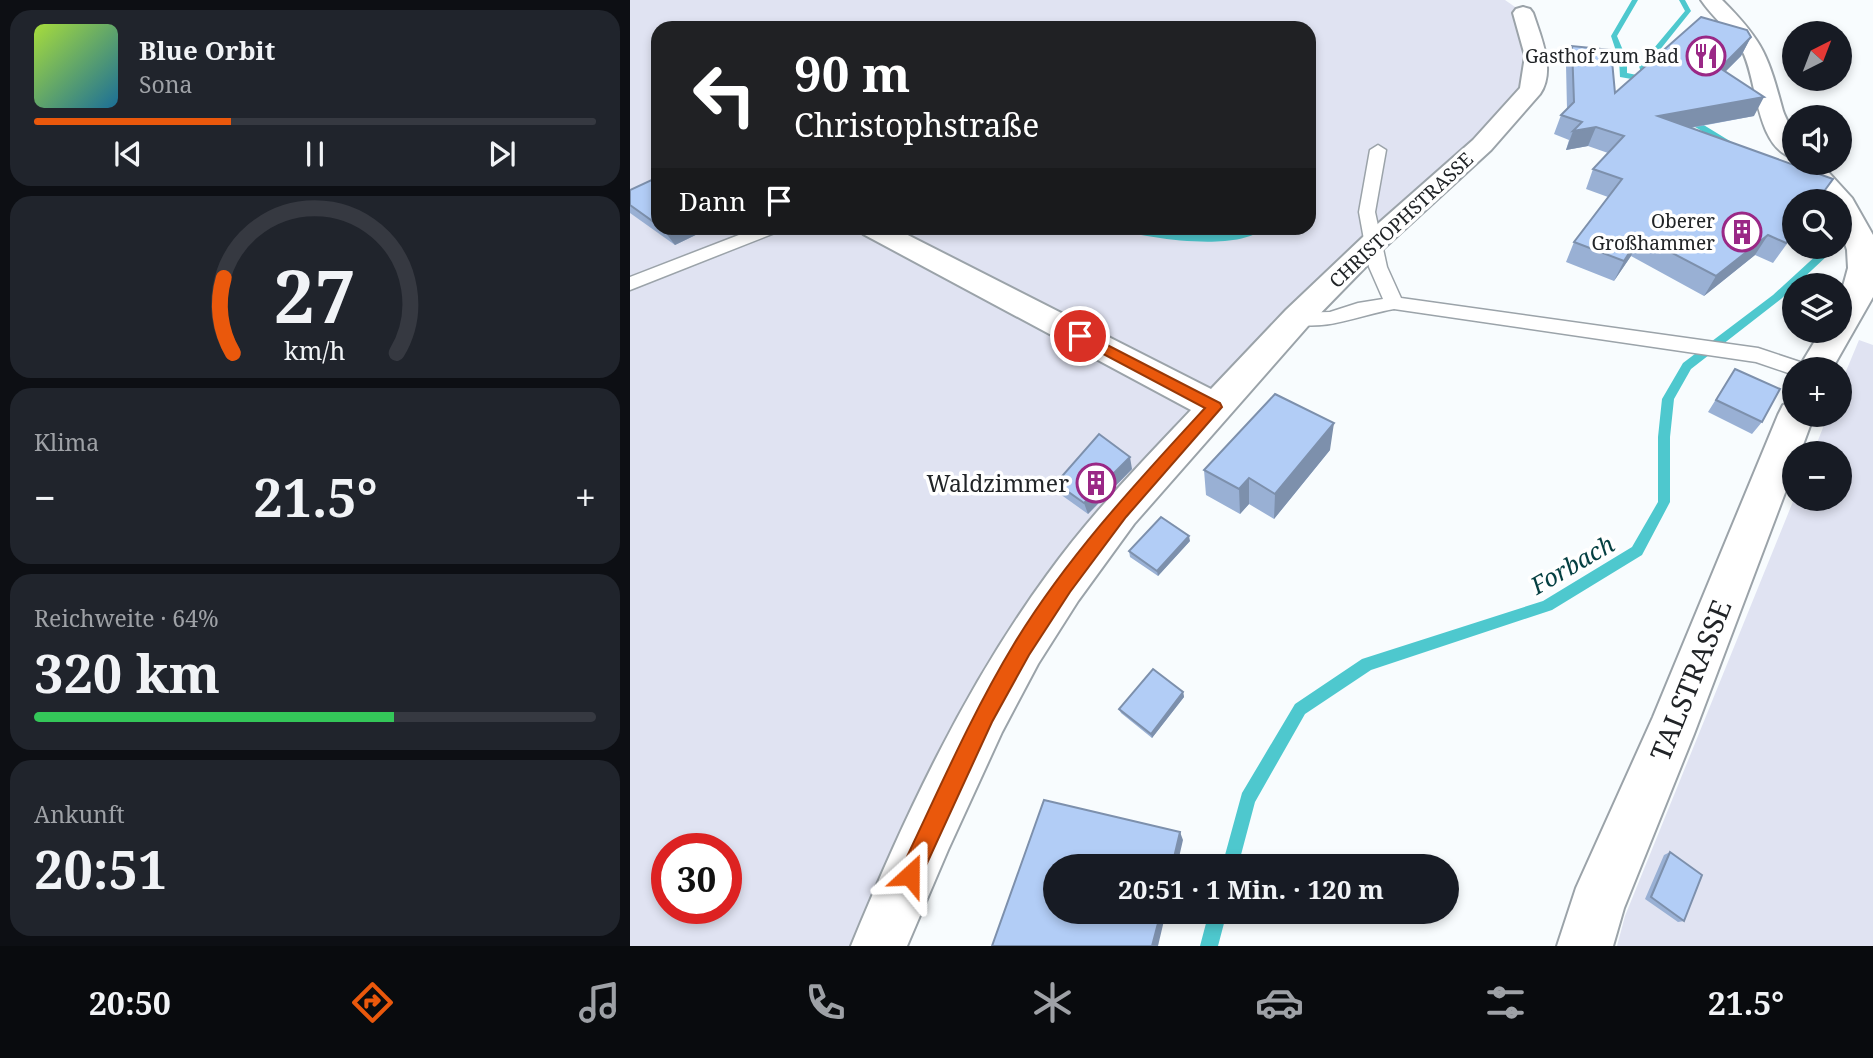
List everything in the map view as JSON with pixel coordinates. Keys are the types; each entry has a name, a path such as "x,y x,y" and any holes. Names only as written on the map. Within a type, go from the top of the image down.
{"street":[{"path":"1712,0 1753,49 1762,70 1772,121 1782,134"},
{"name":"CHRISTOPHSTRASSE","path":"879,946 940,808 985,715 1022,649 1063,587 1120,512 1297,318 1374,242 1482,145 1532,89 1536,56 1523,13"},
{"path":"1817,175 1849,209 1866,247 1860,290 1852,304"},
{"path":"886,235 1215,407"},
{"name":"TALSTRASSE","path":"1585,946 1596,908 1670,734 1791,427"}],"lane":[{"path":"1378,150 1367,212 1378,267 1394,303"},
{"path":"630,284 753,235"},
{"path":"1297,318 1331,319 1358,309 1394,303 1738,352 1782,364"}],"shaded area":[{"path":"630,0 1505,0 1528,16 1550,58 1540,96 1249,374 1091,561 958,774 893,946 630,946"},
{"path":"1859,340 1873,345 1873,946 1617,946 1625,916 1789,511 1852,511 1852,441 1818,441 1823,427 1852,427 1852,357"}],"water":[{"path":"1141,235 1253,235 1213,242"}],"building":[{"path":"1701,17 1747,30 1751,37 1720,68 1764,97 1658,116 1782,161 1782,175 1822,175 1833,179 1826,189 1782,189 1782,241 1768,235 1716,276 1640,236 1624,261 1574,242 1622,179 1593,169 1624,136 1596,127 1573,131 1582,122 1561,115 1574,102 1572,46 1611,50 1615,93"},
{"path":"651,180 651,220 630,205 630,190"},
{"path":"1735,369 1780,389 1762,422 1716,400"},
{"path":"1275,394 1334,423 1275,494 1249,478 1239,489 1204,470"},
{"name":"Waldzimmer","path":"1099,434 1130,457 1084,503 1056,483"},
{"path":"1161,517 1189,536 1157,571 1129,551"},
{"path":"1153,669 1183,692 1151,734 1119,709"},
{"path":"1044,800 1180,832 1175,854 1043,854 1043,924 1158,924 1152,946 992,946"},
{"path":"1670,852 1702,875 1684,921 1651,897"}],"waterway":[{"path":"1635,0 1614,36 1623,60 1623,75 1646,79"},
{"name":"Forbach","path":"1647,83 1643,66 1688,11 1682,0"},
{"name":"Forbach","path":"1686,118 1734,146"},
{"name":"Forbach","path":"1233,854 1248,799 1300,709 1367,664 1547,606 1637,551 1664,502 1664,437 1668,399 1687,366 1777,297 1818,259"},
{"name":"Forbach","path":"1209,946 1215,924"}],"place":[{"name":"Gasthof zum Bad","path":"1706,56"},
{"name":"Oberer Großhammer","path":"1742,232"},
{"name":"Waldzimmer","path":"1096,483"}],"route":[{"path":"910,875 985,715 1022,649 1063,587 1120,512 1215,407 1080,336"}]}
